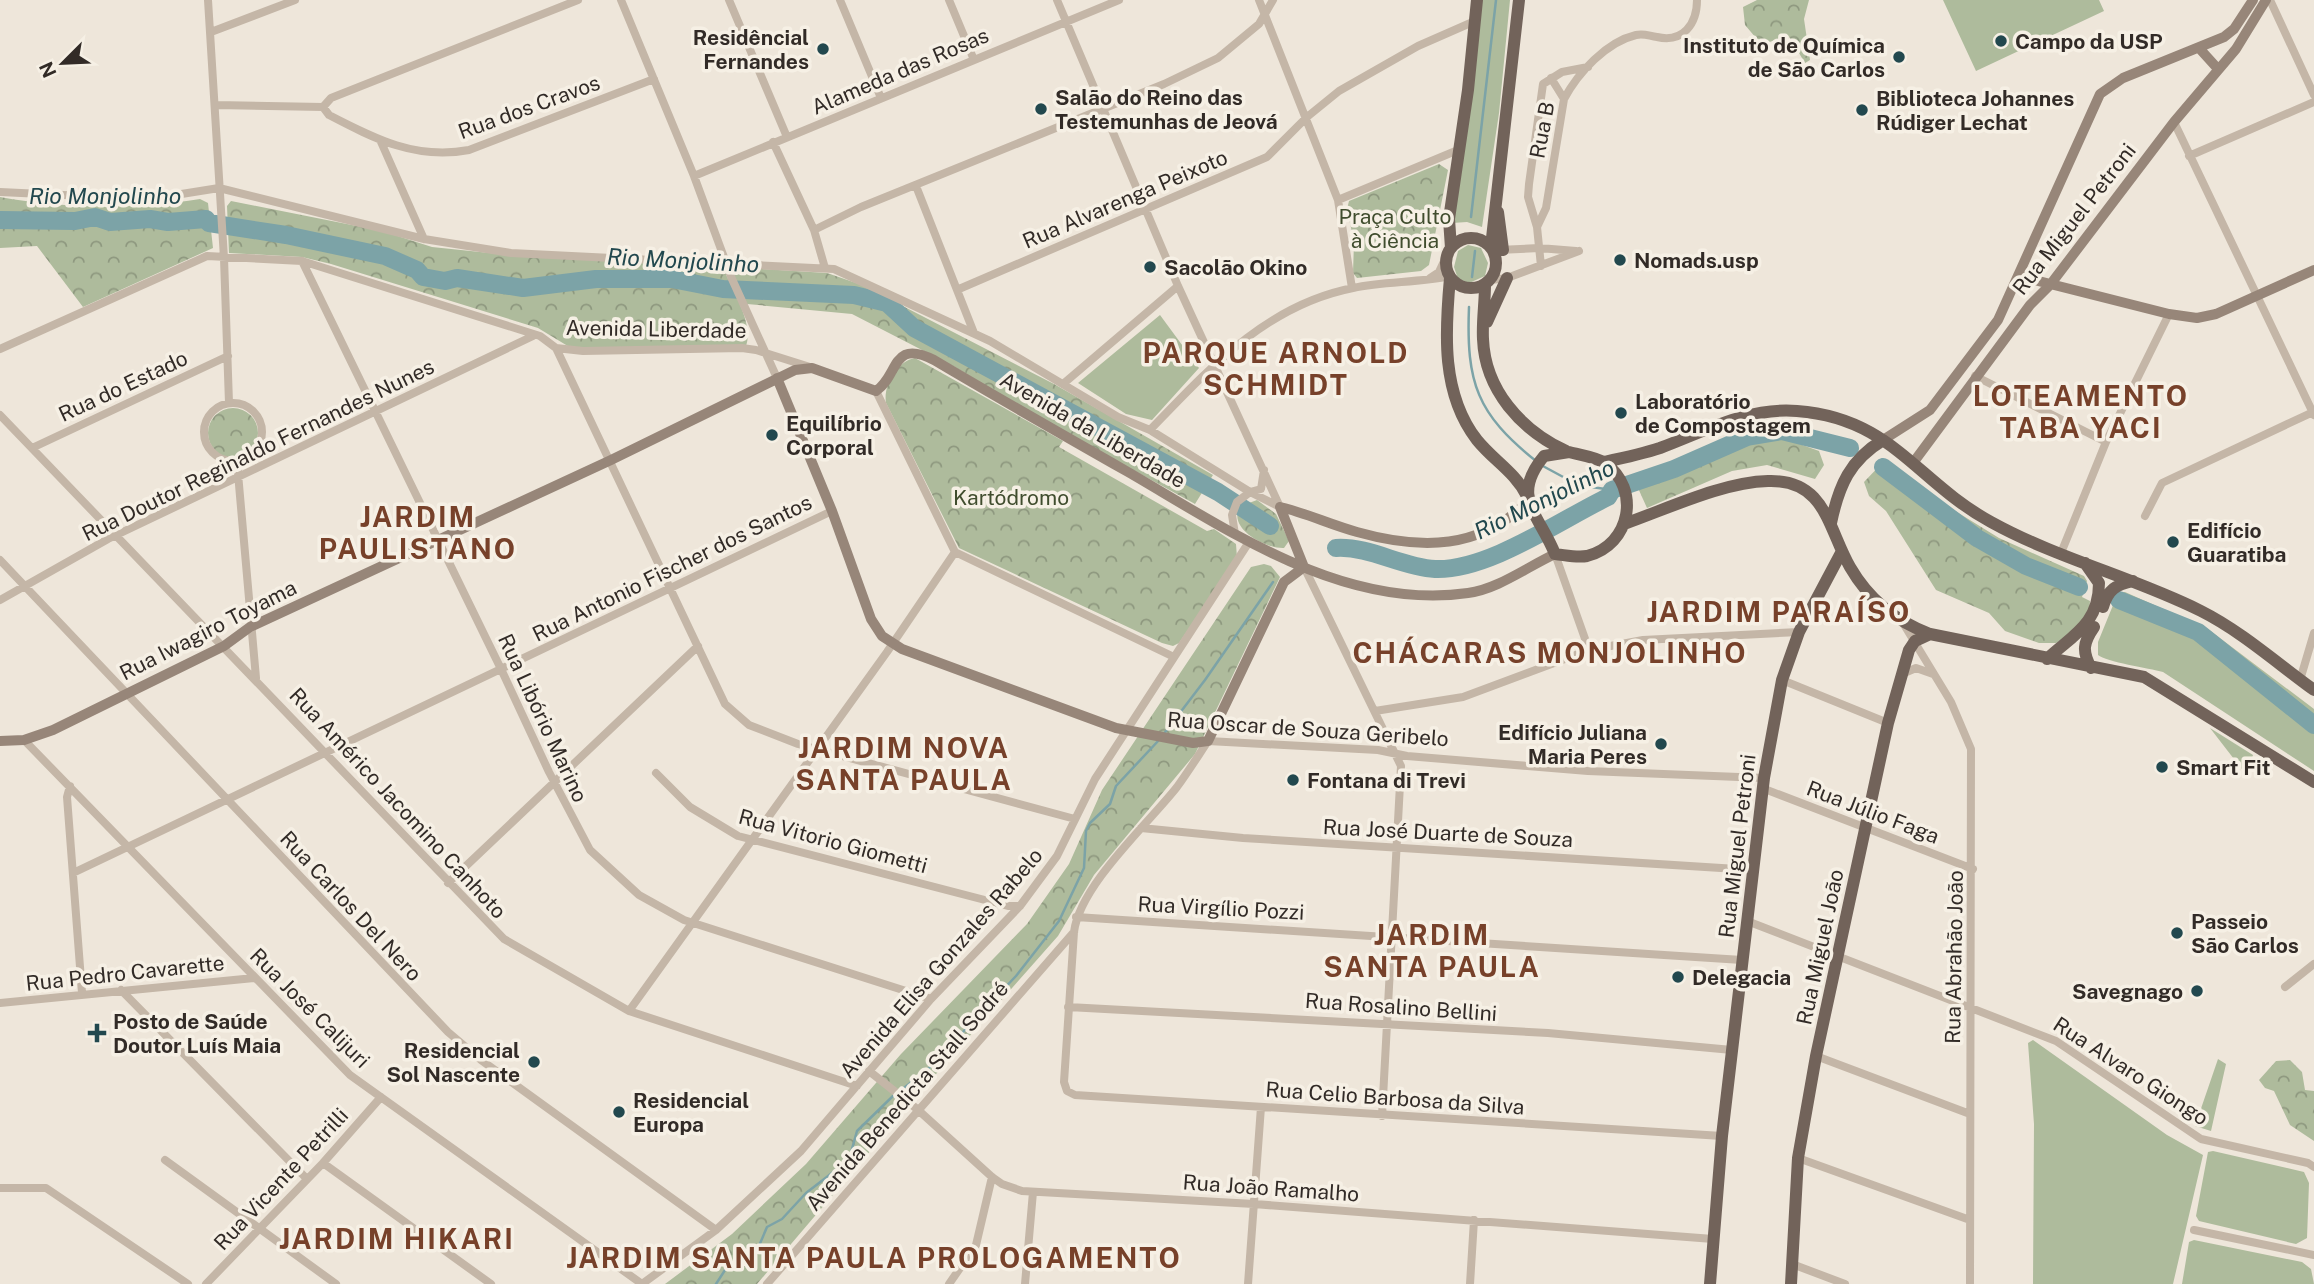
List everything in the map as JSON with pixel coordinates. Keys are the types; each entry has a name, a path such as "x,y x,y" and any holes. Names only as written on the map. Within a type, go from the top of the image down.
{"main road":[{"path":"1477,0 1448,224 1450,277 1446,338 1449,371 1470,430 1509,469 1529,500"},
{"path":"1519,0 1496,204 1497,268 1488,283 1483,329 1488,364 1507,405 1524,426 1569,452 1604,462 1659,448 1714,425 1769,411 1820,414 1852,422 1898,448 1984,519 2016,536 2134,580 2205,613 2314,690"},
{"path":"1449,251 1471,238 1496,249"},
{"path":"1450,277 1463,287 1488,283"},
{"path":"1483,329 1507,278"},
{"path":"1832,523 1836,498 1850,468 1867,450 1883,440"},
{"path":"1569,452 1544,456 1532,471 1527,488 1536,520 1553,549 1584,557 1594,553 1616,536 1624,524 1628,501 1619,478 1604,462"},
{"path":"1624,524 1736,486 1771,481 1798,488 1815,497 1832,523 1851,569 1875,601 1903,623 1930,634 2144,677 2314,782"},
{"name":"Rua Miguel Petroni","path":"1710,1284 1722,1136 1763,783 1782,680 1799,632 1842,551"},
{"path":"2047,659 2078,635 2094,613 2099,583 2084,562"},
{"path":"2091,668 2084,655 2084,644 2100,618 2106,596 2116,585 2134,580"},
{"path":"1914,641 1930,634"},
{"name":"Rua Miguel João","path":"1791,1284 1798,1158 1816,1056 1888,723 1914,641"}],"street":[{"path":"208,0 225,258 229,403"},
{"path":"211,33 295,0"},
{"path":"216,104 323,107 331,98 578,0"},
{"path":"621,0 694,176 732,279 777,378 832,511 871,619 892,644"},
{"path":"729,0 787,137"},
{"path":"840,0 881,98"},
{"path":"949,0 974,60"},
{"path":"1057,0 1144,208 1264,470 1304,567 1401,766 1382,1116"},
{"name":"Alameda das Rosas","path":"694,176 1119,0"},
{"path":"1259,0 1339,200 1352,288"},
{"path":"814,230 861,207 1102,109 1218,58 1259,24 1264,11 1273,0"},
{"name":"Rua B","path":"1541,266 1537,228 1546,208 1563,99 1588,67 1621,40 1636,35 1659,38 1683,34 1693,23 1697,0"},
{"path":"1883,440 1919,419 1940,400 1998,320 2012,295 2100,94 2123,78 2199,48 2234,29 2253,0"},
{"path":"2268,0 2314,95"},
{"name":"Rua Miguel Petroni","path":"1913,463 2030,305 2050,285 2174,122 2236,49 2268,0"},
{"name":"Rua Alvarenga Peixoto","path":"959,289 1267,157 1307,117 1339,91 1418,46 1475,21"},
{"path":"2199,48 2218,69"},
{"path":"1537,228 1528,197 1539,97 1543,84 1573,69 1588,67"},
{"path":"1551,78 1563,99"},
{"name":"Rua dos Cravos","path":"323,107 328,115 381,142 415,152 451,154 469,150 654,79"},
{"path":"2189,156 2314,102"},
{"path":"2145,516 2162,483 2313,414 2174,122"},
{"path":"381,142 424,240"},
{"path":"773,142 814,230 825,268"},
{"path":"1339,200 1458,149"},
{"path":"916,186 959,289 974,334"},
{"path":"0,192 118,197 169,196 219,188 424,240 511,253 825,268 846,273 974,334 1118,416 1150,430 1250,492 1280,507 1374,536 1448,543 1472,538 1498,527 1529,500"},
{"path":"1488,283 1579,251 1496,249"},
{"path":"1427,279 1439,272 1449,251"},
{"name":"Avenida Liberdade","path":"0,349 207,256 302,261 540,336 556,348 604,352 742,348 764,352 876,391"},
{"name":"Rua Libório Marino","path":"302,261 502,669 553,782 584,841 598,860 639,895 693,923 931,999"},
{"path":"2019,276 2169,314 2197,318 2216,314 2314,270"},
{"path":"1150,430 1214,363 1271,320 1352,288 1450,277"},
{"path":"1063,384 1178,286"},
{"path":"2012,295 2020,303 2030,305"},
{"path":"2060,553 2106,442 2169,314"},
{"name":"Rua Doutor Reginaldo Fernandes Nunes","path":"0,600 117,535 533,335"},
{"path":"556,348 725,704 738,719 765,733 817,749 1076,819"},
{"name":"Avenida da Liberdade","path":"876,391 895,363 904,355 924,355 1249,542 1304,567 1377,589 1416,594 1466,593 1499,583 1553,549"},
{"name":"Rua do Estado","path":"32,448 228,356"},
{"name":"Rua Iwagiro Toyama","path":"0,741 24,740 53,730 224,646 250,627 611,460 777,378 812,368"},
{"path":"1975,376 2106,442"},
{"path":"876,391 955,552 1174,657"},
{"path":"229,403 251,409 262,428 257,450 237,461 215,456 204,436 209,414 229,403"},
{"name":"Rua Américo Jacomino Canhoto","path":"0,415 256,678 504,939 629,1011 857,1086"},
{"path":"237,461 256,678"},
{"path":"1233,531 1231,514 1237,502 1250,492 1261,489 1264,470"},
{"name":"Rua Antonio Fischer dos Santos","path":"73,873 324,750 502,669 832,511"},
{"name":"Avenida Elisa Gonzales Rabelo","path":"642,1284 716,1230 801,1150 931,999 1020,906 1049,869 1076,819 1083,800 1249,542"},
{"path":"1553,549 1589,650"},
{"path":"629,1011 955,552"},
{"name":"Rua Carlos Del Nero","path":"0,560 448,1032 716,1230"},
{"path":"1068,1007 1076,917 1106,872 1178,786 1208,741 1284,582 1304,567"},
{"name":"Rua Abrahão João","path":"1903,623 1961,722 1971,749 1973,869 1970,1284"},
{"path":"1374,711 1463,697 1589,650 1643,640 1799,632"},
{"path":"2300,680 2314,633"},
{"name":"Rua Oscar de Souza Geribelo","path":"892,644 1128,731 1180,741 1395,751 1407,756 1763,783"},
{"path":"448,883 698,646"},
{"path":"1902,674 1916,668 1933,674"},
{"path":"1782,680 1888,723"},
{"name":"Rua José Calijuri","path":"24,740 350,1076 642,1284"},
{"name":"Rua Vitorio Giometti","path":"656,774 679,798 724,829 752,839 1008,906 1020,906"},
{"name":"Rua Júlio Faga","path":"1763,783 1864,829 1973,869"},
{"path":"71,786 67,797 82,993"},
{"name":"Rua José Duarte de Souza","path":"1141,828 1242,838 1753,870"},
{"name":"Rua Virgílio Pozzi","path":"1076,917 1742,960"},
{"name":"Rua Alvaro Giongo","path":"1747,921 1972,1009 2015,1022 2056,1041 2201,1139 2308,1163 2314,1167"},
{"name":"Avenida Benedicta Stall Sodré","path":"767,1284 1074,932"},
{"path":"2285,987 2314,964"},
{"name":"Rua Pedro Cavarette","path":"0,1003 254,978"},
{"path":"121,990 306,1178"},
{"name":"Rua Rosalino Bellini","path":"1068,1007 1548,1033 1732,1050"},
{"name":"Rua Celio Barbosa da Silva","path":"1068,1007 1064,1082 1067,1091 1075,1095 1722,1136"},
{"path":"1816,1056 1970,1114"},
{"name":"Rua João Ramalho","path":"869,1071 917,1109 992,1177 1002,1184 1033,1192 1254,1204 1713,1238"},
{"name":"Rua Vicente Petrilli","path":"206,1284 323,1163 381,1097"},
{"path":"1248,1284 1261,1107"},
{"path":"1798,1158 1970,1220"},
{"path":"165,1160 336,1284"},
{"path":"323,1163 491,1284"},
{"path":"949,1284 967,1262 981,1234 992,1177"},
{"path":"0,1188 46,1188 188,1284"},
{"path":"1025,1284 1033,1192"},
{"path":"1470,1284 1474,1220"},
{"path":"2194,1230 2314,1255"},
{"path":"1792,1264 1844,1284"}],"green space":[{"path":"1482,0 1510,0 1499,113 1482,227 1467,222 1452,223"},
{"path":"1757,0 1809,0 1804,19 1810,60 1805,63 1788,35 1762,45 1745,25 1743,7"},
{"name":"Campo da USP","path":"1943,0 2099,0 2104,11 1976,71"},
{"name":"Praça Culto à Ciência","path":"1439,164 1448,170 1429,265 1421,271 1357,278 1353,273 1354,242 1347,209 1349,201"},
{"path":"0,197 75,206 151,205 200,199 208,203 213,248 83,307 37,246 0,248"},
{"path":"231,201 382,231 432,247 509,255 723,268 745,317 748,337 746,346 571,348 538,328 331,264 302,257 229,253 227,206"},
{"path":"1468,245 1481,248 1488,263 1485,276 1469,283 1458,279 1454,267 1458,251"},
{"path":"746,268 827,273 862,285 1054,384 1213,475 1195,504 1042,420 955,367 852,314 747,304 733,274"},
{"path":"1160,315 1199,368 1152,420 1126,414 1078,383"},
{"name":"Kartódromo","path":"915,358 1063,441 1059,447 1207,531 1214,529 1236,544 1237,558 1179,643 1173,646 1162,643 959,548 886,403 887,389 893,375 902,364"},
{"path":"233,408 250,416 258,433 250,450 233,458 216,450 208,433 216,416"},
{"path":"1783,438 1819,451 1824,465 1815,479 1767,465 1732,471 1647,508 1638,488 1746,444"},
{"path":"1886,459 1944,504 1999,538 2084,576 2087,581 2082,597 2090,601 2089,613 2071,634 2056,643 2039,643 2005,631 1989,613 1936,590 1886,511 1869,496 1864,482"},
{"path":"1257,500 1276,514 1289,541 1284,548 1258,541 1238,522 1237,514 1241,506"},
{"path":"1264,564 1271,566 1280,577 1195,754 1094,875 1058,936 757,1284 665,1284 732,1234 806,1164 901,1054 1027,924 1069,864 1102,790 1251,567"},
{"path":"2125,592 2208,629 2314,709 2314,771 2163,672 2098,655 2098,642 2118,593"},
{"path":"2210,728 2253,755 2248,771 2244,772"},
{"path":"2033,1040 2167,1135 2203,1155 2173,1284 2033,1284 2034,1124 2028,1043"},
{"path":"2218,1059 2226,1064 2211,1131 2195,1126"},
{"path":"2290,1060 2302,1072 2305,1090 2314,1091 2314,1141 2290,1125 2274,1091 2265,1088 2259,1080 2276,1061"},
{"path":"2208,1152 2304,1172 2309,1183 2307,1238 2296,1244 2199,1221 2196,1216"},
{"path":"2194,1240 2302,1262 2311,1269 2314,1284 2182,1284 2189,1242"}],"waterway":[{"path":"1471,217 1496,0"},
{"name":"Rio Monjolinho","path":"0,220 75,221 95,217 110,222 150,219 168,222 206,219 209,223 286,235 385,256 417,270 423,277 445,281 457,278 523,288 596,279 672,279 723,289 854,295 887,303 914,328 1218,492 1270,526"},
{"path":"1472,277 1475,251"},
{"path":"1469,307 1470,357 1479,395 1500,428 1536,461"},
{"name":"Rio Monjolinho","path":"1336,548 1361,550 1422,567 1456,567 1478,562 1523,542 1608,497 1612,490 1674,469 1747,437 1782,431 1850,448"},
{"path":"1541,465 1578,485 1612,490"},
{"name":"Rio Monjolinho","path":"1883,467 1977,538 2026,566 2079,587"},
{"path":"1163,735 1273,582"},
{"name":"Rio Monjolinho","path":"2119,600 2198,632 2314,725"},
{"path":"900,1091 927,1070 1016,976 1059,921 1084,868 1086,831 1090,823 1110,804 1116,786 1159,740"},
{"path":"716,1284 727,1267 756,1253 767,1227 782,1219 806,1193 845,1163 850,1156 857,1131 894,1095"}],"place":[{"name":"Campo da USP","path":"2001,41"},
{"name":"Residêncial Fernandes","path":"823,49"},
{"name":"Instituto de Química de São Carlos","path":"1899,57"},
{"name":"Salão do Reino das Testemunhas de Jeová","path":"1041,109"},
{"name":"Biblioteca Johannes Rúdiger Lechat","path":"1862,110"},
{"name":"Nomads.usp","path":"1620,260"},
{"name":"Sacolão Okino","path":"1150,267"},
{"name":"Laboratório de Compostagem","path":"1621,413"},
{"name":"Equilíbrio Corporal","path":"772,435"},
{"name":"Edifício Guaratiba","path":"2173,542"},
{"name":"Edifício Juliana Maria Peres","path":"1661,744"},
{"name":"Smart Fit","path":"2162,767"},
{"name":"Fontana di Trevi","path":"1293,780"},
{"name":"Passeio São Carlos","path":"2177,933"},
{"name":"Delegacia","path":"1678,977"},
{"name":"Savegnago","path":"2197,991"},
{"name":"Posto de Saúde Doutor Luís Maia","path":"97,1033"},
{"name":"Residencial Sol Nascente","path":"534,1062"},
{"name":"Residencial Europa","path":"619,1112"}],"district":[{"name":"PARQUE ARNOLD SCHMIDT","path":"1276,368"},
{"name":"LOTEAMENTO TABA YACI","path":"2081,411"},
{"name":"JARDIM PAULISTANO","path":"418,532"},
{"name":"JARDIM PARAÍSO","path":"1779,611"},
{"name":"CHÁCARAS MONJOLINHO","path":"1550,652"},
{"name":"JARDIM NOVA SANTA PAULA","path":"904,763"},
{"name":"JARDIM SANTA PAULA","path":"1432,950"},
{"name":"JARDIM HIKARI","path":"397,1238"},
{"name":"JARDIM SANTA PAULA PROLOGAMENTO","path":"874,1257"}]}
